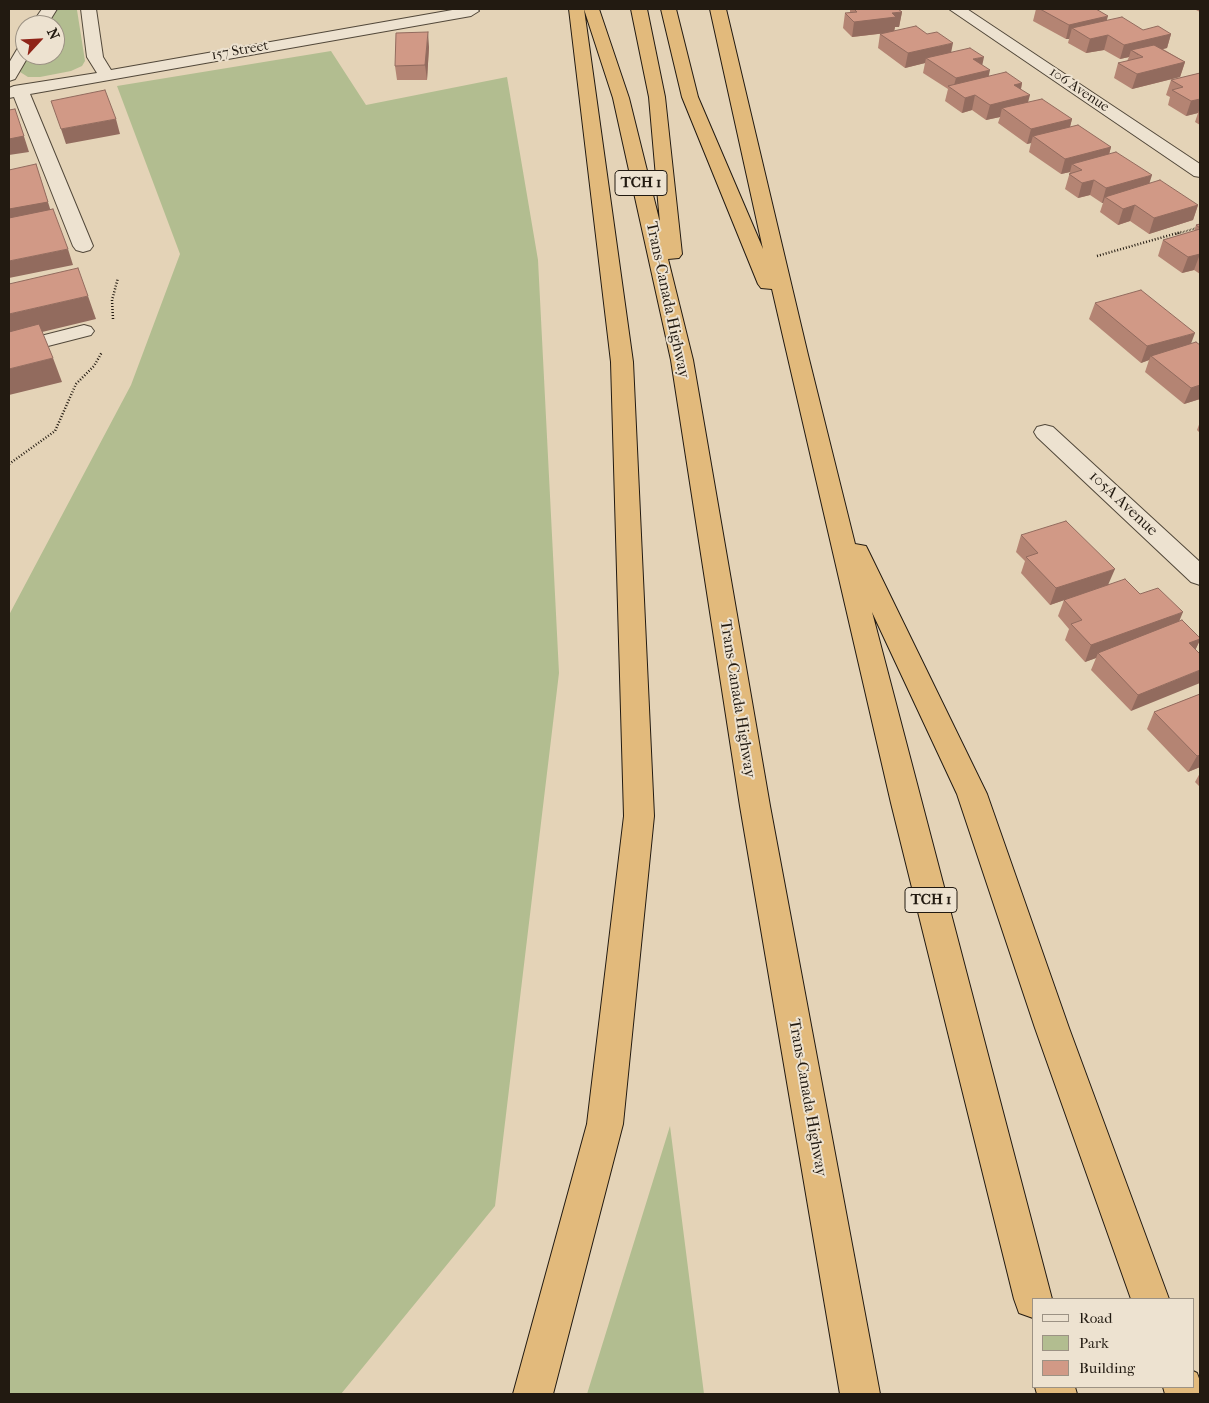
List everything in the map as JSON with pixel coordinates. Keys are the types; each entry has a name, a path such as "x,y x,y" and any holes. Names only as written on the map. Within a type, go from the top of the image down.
{"highway":[{"path":"533,1394 605,1124 639,816 622,362 576,9"},
{"name":"Trans-Canada Highway","path":"591,9 621,98 682,360 755,806 860,1394"},
{"path":"639,9 657,97 682,360"},
{"path":"668,9 690,97 797,355"},
{"name":"TCH 1","path":"718,9 797,355 909,812 1033,1298"},
{"path":"833,500 972,794 1052,1028 1150,1298"}],"street":[{"path":"88,9 95,57 106,74"},
{"name":"106 Avenue","path":"957,9 1200,172"},
{"name":"157 Street","path":"14,91 471,11"},
{"path":"9,76 16,65"},
{"path":"14,91 83,246"},
{"path":"9,350 84,331"},
{"name":"105A Avenue","path":"1045,432 1200,576"}],"path":[{"path":"1097,256 1200,227"},
{"path":"114,324 112,300 118,278"},
{"path":"9,464 55,431 76,384 94,366 105,346"}],"green space":[{"path":"55,9 77,10 85,61 82,66 71,71 40,77 28,77 20,72 23,65 65,65 65,15 52,15"},
{"path":"331,51 366,105 507,77 538,260 559,673 495,1206 341,1394 9,1394 9,615 131,385 180,254 117,86"},
{"path":"670,1126 704,1394 587,1394"}],"building":[{"path":"854,9 898,9 902,12 892,13 896,17 854,22 845,13 857,12"},
{"path":"1040,9 1096,9 1108,16 1069,25"},
{"path":"1122,17 1143,30 1158,26 1171,34 1124,45 1108,35 1090,39 1072,28"},
{"path":"916,26 927,34 937,32 953,43 908,53 880,34"},
{"path":"428,32 425,65 395,66 396,33"},
{"path":"1154,45 1185,62 1137,74 1118,63 1143,57 1131,50"},
{"path":"970,48 984,57 973,59 990,70 956,78 926,58"},
{"path":"1006,72 1022,83 1014,85 1030,95 990,105 975,95 965,98 948,86"},
{"path":"1200,73 1200,99 1191,101 1172,90 1183,87 1171,80"},
{"path":"105,90 116,119 61,129 51,101"},
{"path":"1042,99 1072,119 1031,129 1002,108"},
{"path":"15,109 24,136 9,139 9,110"},
{"path":"1078,125 1111,147 1065,159 1033,136"},
{"path":"1116,152 1152,175 1106,188 1094,180 1082,183 1069,174 1082,170 1072,164"},
{"path":"36,164 48,202 9,209 9,170"},
{"path":"1160,180 1198,205 1154,218 1135,205 1123,209 1105,197"},
{"path":"53,209 68,249 9,261 9,218"},
{"path":"1200,229 1200,254 1188,257 1163,240"},
{"path":"78,268 88,296 9,314 9,284"},
{"path":"1141,290 1195,333 1147,346 1095,303"},
{"path":"39,324 53,358 9,369 9,332"},
{"path":"1196,342 1200,345 1200,385 1191,388 1151,356"},
{"path":"1066,521 1115,569 1056,588 1026,557 1038,553 1021,535"},
{"path":"1125,579 1140,594 1158,588 1183,612 1091,645 1071,624 1082,620 1064,600"},
{"path":"1182,620 1200,638 1189,643 1200,654 1200,670 1138,695 1098,653"},
{"path":"1200,694 1200,755 1197,756 1154,712"}]}
